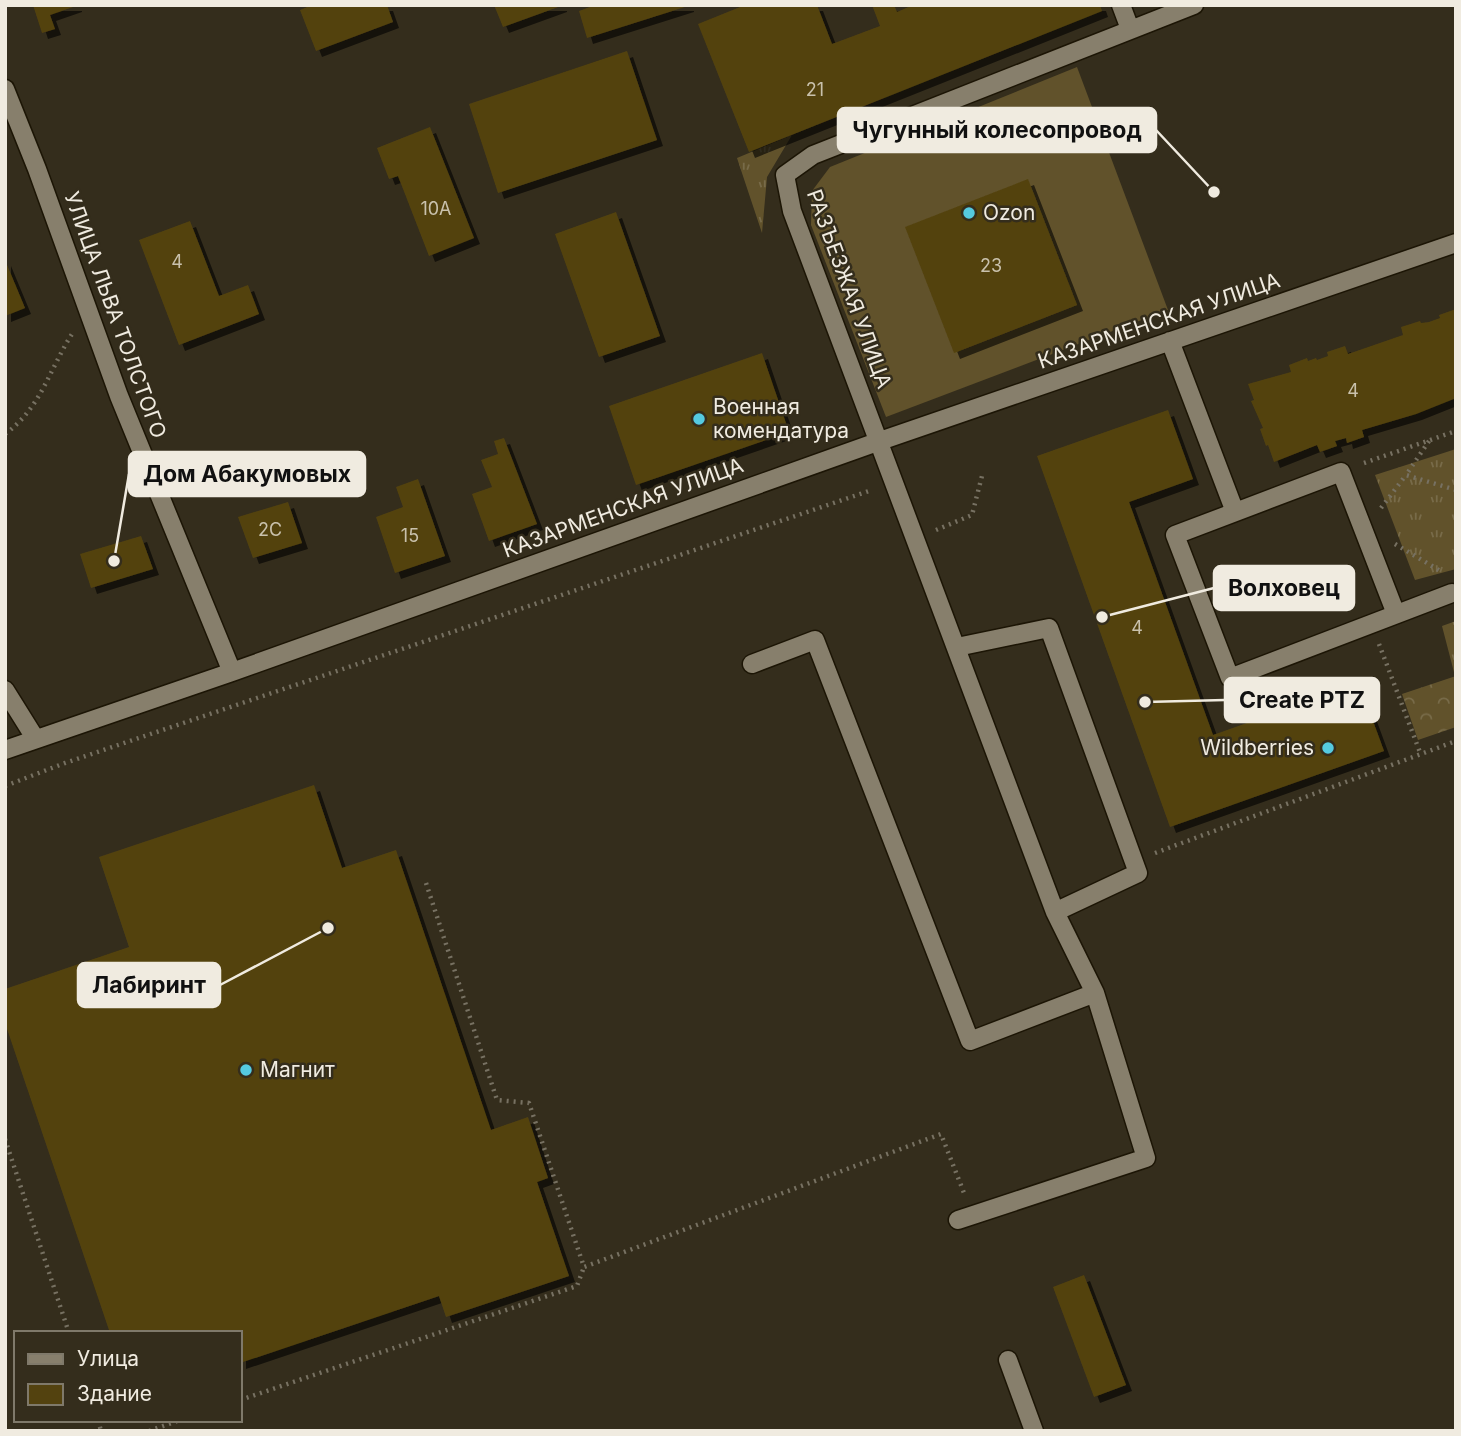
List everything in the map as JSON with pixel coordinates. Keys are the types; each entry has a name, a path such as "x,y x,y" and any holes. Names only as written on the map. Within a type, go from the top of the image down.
{"street":[{"path":"1121,5 1130,29"},
{"name":"РАЗЪЕЗЖАЯ УЛИЦА","path":"880,441 792,211 785,175 813,155 1194,5"},
{"name":"УЛИЦА ЛЬВА ТОЛСТОГО","path":"5,89 37,169 119,396 232,672"},
{"name":"КАЗАРМЕНСКАЯ УЛИЦА","path":"5,750 880,441 1456,243"},
{"path":"1170,341 1235,512"},
{"path":"880,441 1055,912 1095,993 1146,1158 958,1220"},
{"path":"1395,614 1341,472 1175,535 1230,678 1372,624 1395,614 1452,585"},
{"path":"957,647 1049,628 1138,873 1055,912"},
{"path":"752,664 815,640 970,1041 1095,993"},
{"path":"5,690 35,738"},
{"path":"1008,1360 1034,1431"}],"path":[{"path":"5,434 20,423 34,406 77,326"},
{"path":"1341,472 1456,431"},
{"path":"1364,532 1429,441"},
{"path":"916,538 972,515 983,472"},
{"path":"1406,475 1456,490"},
{"path":"5,786 872,490 877,501"},
{"path":"1382,508 1386,520"},
{"path":"1394,544 1452,585"},
{"path":"1372,624 1421,755"},
{"path":"1134,861 1456,741"},
{"path":"242,1399 577,1286 584,1267 529,1103 497,1100 426,883"},
{"path":"584,1267 941,1134 965,1196"},
{"path":"5,1139 68,1331"},
{"path":"149,1431 174,1422"}],"green space":[{"path":"1077,67 1168,310 886,417 811,225 812,191 830,167"},
{"path":"792,135 767,177 762,233 737,158"},
{"path":"1456,449 1456,569 1415,580 1375,475"},
{"path":"1456,621 1455,676 1442,626"},
{"path":"1456,676 1456,727 1418,740 1402,694"}],"building":[{"path":"33,5 76,6 50,15 55,29 42,33"},
{"path":"312,5 387,5 393,22 316,51 300,10"},
{"path":"494,5 561,5 561,6 503,27"},
{"path":"595,5 688,6 587,38 579,11"},
{"path":"745,5 817,5 832,44 880,26 872,5 894,5 897,12 913,5 1100,5 1102,11 749,152 698,24"},
{"path":"627,51 657,140 498,193 469,104"},
{"path":"430,127 474,238 429,256 398,176 389,179 377,148"},
{"path":"1028,179 1077,305 954,353 905,227"},
{"path":"616,212 660,336 599,357 555,234"},
{"path":"190,221 219,296 248,285 259,314 179,345 139,240"},
{"path":"5,260 25,308 5,316"},
{"path":"1456,309 1456,398 1416,414 1362,430 1364,437 1347,443 1346,438 1335,441 1337,446 1320,452 1317,445 1274,462 1260,429 1263,428 1251,401 1254,400 1248,384 1291,372 1289,365 1307,358 1308,361 1317,360 1328,356 1327,352 1345,346 1348,354 1403,335 1401,327 1420,321 1429,322"},
{"name":"Военная комендатура","path":"762,353 789,432 636,485 609,406"},
{"path":"1168,410 1193,479 1129,502 1213,735 1359,683 1384,751 1170,827 1037,456"},
{"path":"504,438 537,524 489,541 472,494 492,487 481,460 498,454 494,441"},
{"path":"418,479 445,556 395,573 376,517 403,507 396,487"},
{"path":"288,502 302,543 253,558 238,517"},
{"path":"141,536 153,569 91,588 80,554"},
{"name":"Магнит","path":"314,785 342,868 396,850 491,1130 528,1117 548,1178 537,1182 569,1276 446,1317 439,1296 242,1362 242,1331 109,1331 5,1023 5,989 129,947 99,857"},
{"path":"1084,1275 1126,1385 1094,1397 1053,1287"}],"place":[{"name":"Чугунный колесопровод","path":"1214,192"},
{"name":"Ozon","path":"969,213"},
{"name":"Военная комендатура","path":"699,419"},
{"name":"Дом Абакумовых","path":"114,561"},
{"name":"Волховец","path":"1102,617"},
{"name":"Create PTZ","path":"1145,702"},
{"name":"Wildberries","path":"1328,748"},
{"name":"Лабиринт","path":"328,928"},
{"name":"Магнит","path":"246,1070"}]}
